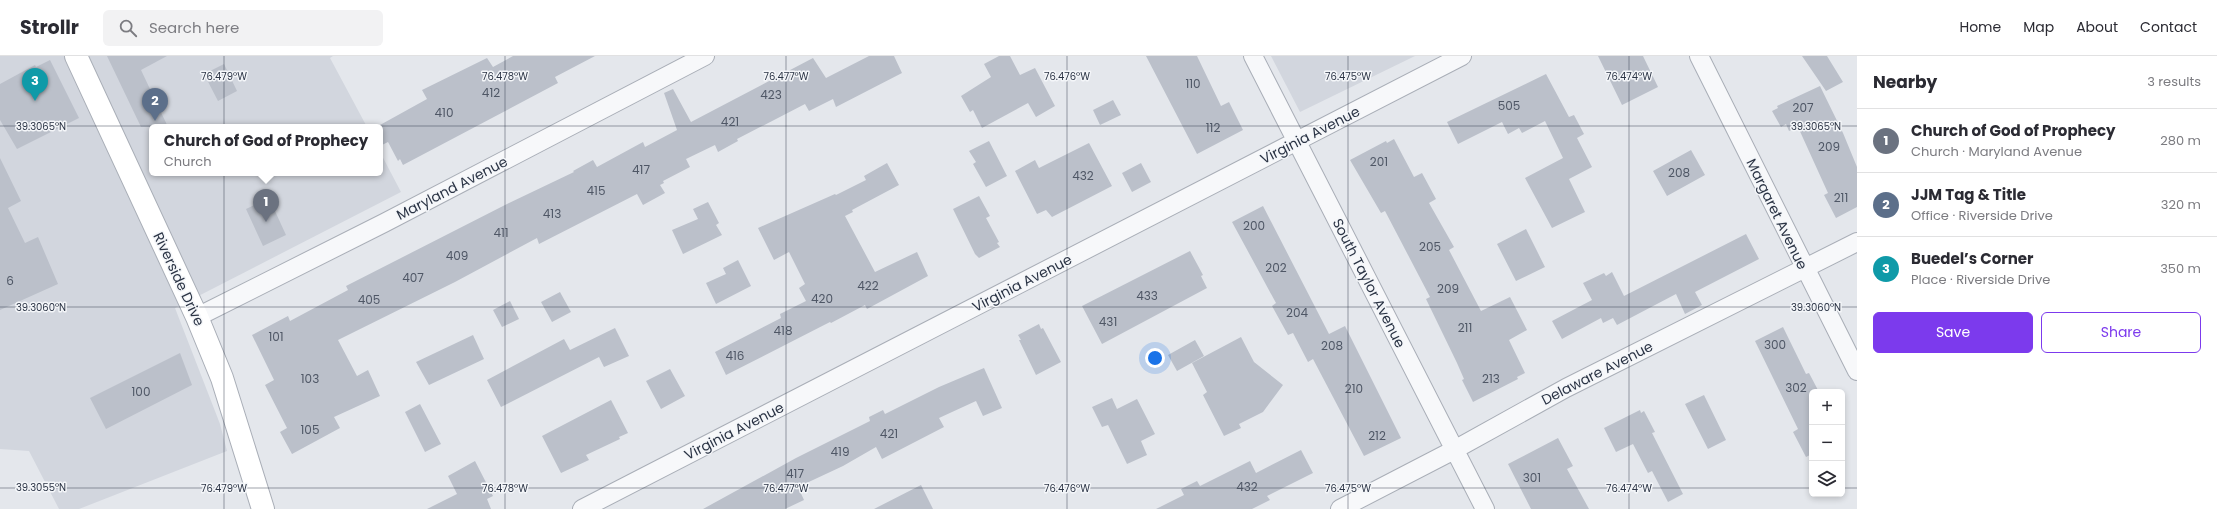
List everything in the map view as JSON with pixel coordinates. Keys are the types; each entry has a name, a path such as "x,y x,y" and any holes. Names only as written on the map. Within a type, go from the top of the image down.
{"street":[{"name":"Riverside Drive","path":"76,56 197,317 235,415 263,509"},
{"name":"Maryland Avenue","path":"197,317 384,223 705,56"},
{"name":"South Taylor Avenue","path":"1253,56 1485,509"},
{"name":"Virginia Avenue","path":"582,509 1462,56"},
{"name":"Margaret Avenue","path":"1698,56 1857,371"},
{"name":"Delaware Avenue","path":"1340,509 1454,450 1566,388 1857,242"}],"shaded area":[{"path":"0,56 333,56 330,58 365,124 149,124 149,176 383,176 383,158 401,192 175,308 220,424 227,451 79,509 59,509 29,451 0,449"},
{"path":"1271,56 1415,56 1300,112"}],"building":[{"path":"107,56 167,56 141,70 167,124 149,124 149,127 141,127"},
{"path":"513,56 595,56 555,77 558,83 403,165 400,159 398,161 388,142 383,144 382,124 427,99 422,90 487,58 493,67"},
{"path":"869,56 894,56 902,73 836,107 833,99 809,111 805,104 737,139 738,141 718,152 715,145 686,159 690,167 663,181 664,183 660,185 665,193 643,205 637,194 539,244 537,238 455,282 338,340 357,376 368,370 380,396 334,417 340,428 292,454 280,432 287,428 265,385 274,380 252,335 288,316 290,321 348,290 346,286 505,205 574,172 573,171 593,160 597,167 643,142 645,147 677,130 664,93 673,89 691,122 813,58 826,78"},
{"path":"999,56 1010,56 1020,75 1035,68 1055,106 1036,117 1028,103 982,128 973,110 970,112 961,96 991,77 984,64"},
{"path":"1146,56 1197,56 1221,106 1229,102 1243,130 1197,154"},
{"path":"1598,56 1643,56 1658,87 1622,105"},
{"path":"1802,56 1827,56 1843,82 1826,91"},
{"path":"50,60 79,118 17,149 0,120 0,84 35,65 36,67"},
{"path":"224,64 237,91 218,101 204,74"},
{"path":"1546,74 1569,117 1574,115 1584,134 1577,138 1592,167 1569,179 1585,212 1552,228 1525,178 1563,158 1545,121 1522,133 1519,128 1508,134 1502,122 1458,144 1447,122"},
{"path":"1820,86 1843,133 1857,167 1857,207 1836,218 1824,195 1828,193 1798,127 1789,131 1786,124 1781,127 1772,111 1778,108 1777,106"},
{"path":"1113,100 1121,115 1100,125 1093,110"},
{"path":"1394,139 1414,177 1422,173 1436,199 1429,203 1454,247 1449,250 1481,311 1510,297 1527,330 1509,340 1525,373 1517,377 1518,379 1473,402 1462,380 1464,379 1457,363 1426,299 1430,297 1385,211 1381,213 1350,160 1386,141 1387,143"},
{"path":"989,141 1007,176 986,187 973,164 976,162 969,151"},
{"path":"1089,143 1112,186 1052,217 1046,210 1037,214 1015,171 1035,160 1039,168"},
{"path":"1691,150 1705,175 1667,196 1653,171"},
{"path":"0,158 21,201 8,208 25,243 38,237 58,284 0,310"},
{"path":"887,163 899,185 852,210 853,212 845,216 875,272 917,252 928,276 867,309 865,305 726,375 715,352 781,318 780,314 806,301 799,288 805,284 789,252 774,260 758,228 835,194 836,195 866,180 864,176"},
{"path":"1141,163 1151,182 1132,192 1122,173"},
{"path":"979,196 990,216 986,218 999,242 997,243 1000,247 979,258 975,254 953,209"},
{"path":"269,198 286,235 263,246 246,209"},
{"path":"708,202 719,223 716,225 722,235 683,254 672,230 698,219 693,209"},
{"path":"1263,206 1329,334 1345,326 1401,438 1364,456 1313,359 1308,362 1293,333 1288,335 1272,306 1276,303 1232,222"},
{"path":"1526,229 1545,267 1516,281 1497,244"},
{"path":"1746,234 1759,259 1695,292 1702,305 1685,314 1676,294 1617,325 1613,318 1603,323 1601,318 1562,339 1552,321 1592,300 1583,283 1604,273 1606,276 1612,272 1624,296"},
{"path":"1190,251 1203,275 1201,276 1207,288 1102,344 1082,306"},
{"path":"738,260 751,286 716,304 706,283 726,274 723,268"},
{"path":"560,292 571,312 552,322 541,302"},
{"path":"510,301 519,319 502,327 493,310"},
{"path":"1039,324 1041,329 1043,328 1061,362 1036,375 1018,335"},
{"path":"1783,327 1806,374 1809,373 1817,389 1809,389 1809,456 1806,457 1793,432 1798,429 1755,341"},
{"path":"615,328 629,356 604,367 599,357 501,407 487,380 564,339 570,350"},
{"path":"473,335 484,359 429,385 416,362"},
{"path":"1241,337 1254,362 1283,385 1263,412 1239,424 1241,428 1224,436 1203,395 1207,392 1192,363"},
{"path":"1195,340 1204,356 1177,371 1168,355"},
{"path":"180,353 192,385 106,429 90,398"},
{"path":"984,368 1002,408 983,416 976,401 939,418 944,427 882,459 876,447 843,466 798,487 804,500 785,509 703,509 796,458 870,421 869,417 883,410 885,414 939,387"},
{"path":"670,369 685,396 661,409 646,381"},
{"path":"1704,395 1726,440 1708,449 1685,404"},
{"path":"1112,398 1117,409 1137,399 1155,434 1141,441 1147,455 1127,464 1108,425 1102,427 1092,407"},
{"path":"611,400 628,433 619,437 620,439 586,455 589,460 561,473 542,436"},
{"path":"420,404 441,444 425,452 405,412"},
{"path":"1640,410 1641,413 1644,411 1655,432 1652,433 1683,494 1668,502 1652,471 1648,473 1633,444 1616,452 1604,428"},
{"path":"1558,438 1573,466 1567,469 1589,509 1531,509 1508,464"},
{"path":"1301,450 1313,473 1267,496 1270,500 1252,509 1156,509 1184,495 1181,489 1197,481 1200,486 1250,461 1256,473"},
{"path":"475,461 493,496 487,499 491,509 427,509 457,494 448,476"},
{"path":"921,485 933,509 874,509"}],"place":[{"name":"Buedel’s Corner","path":"35,101"},
{"name":"JJM Tag & Title","path":"155,121"},
{"name":"Church of God of Prophecy","path":"266,222"}]}
